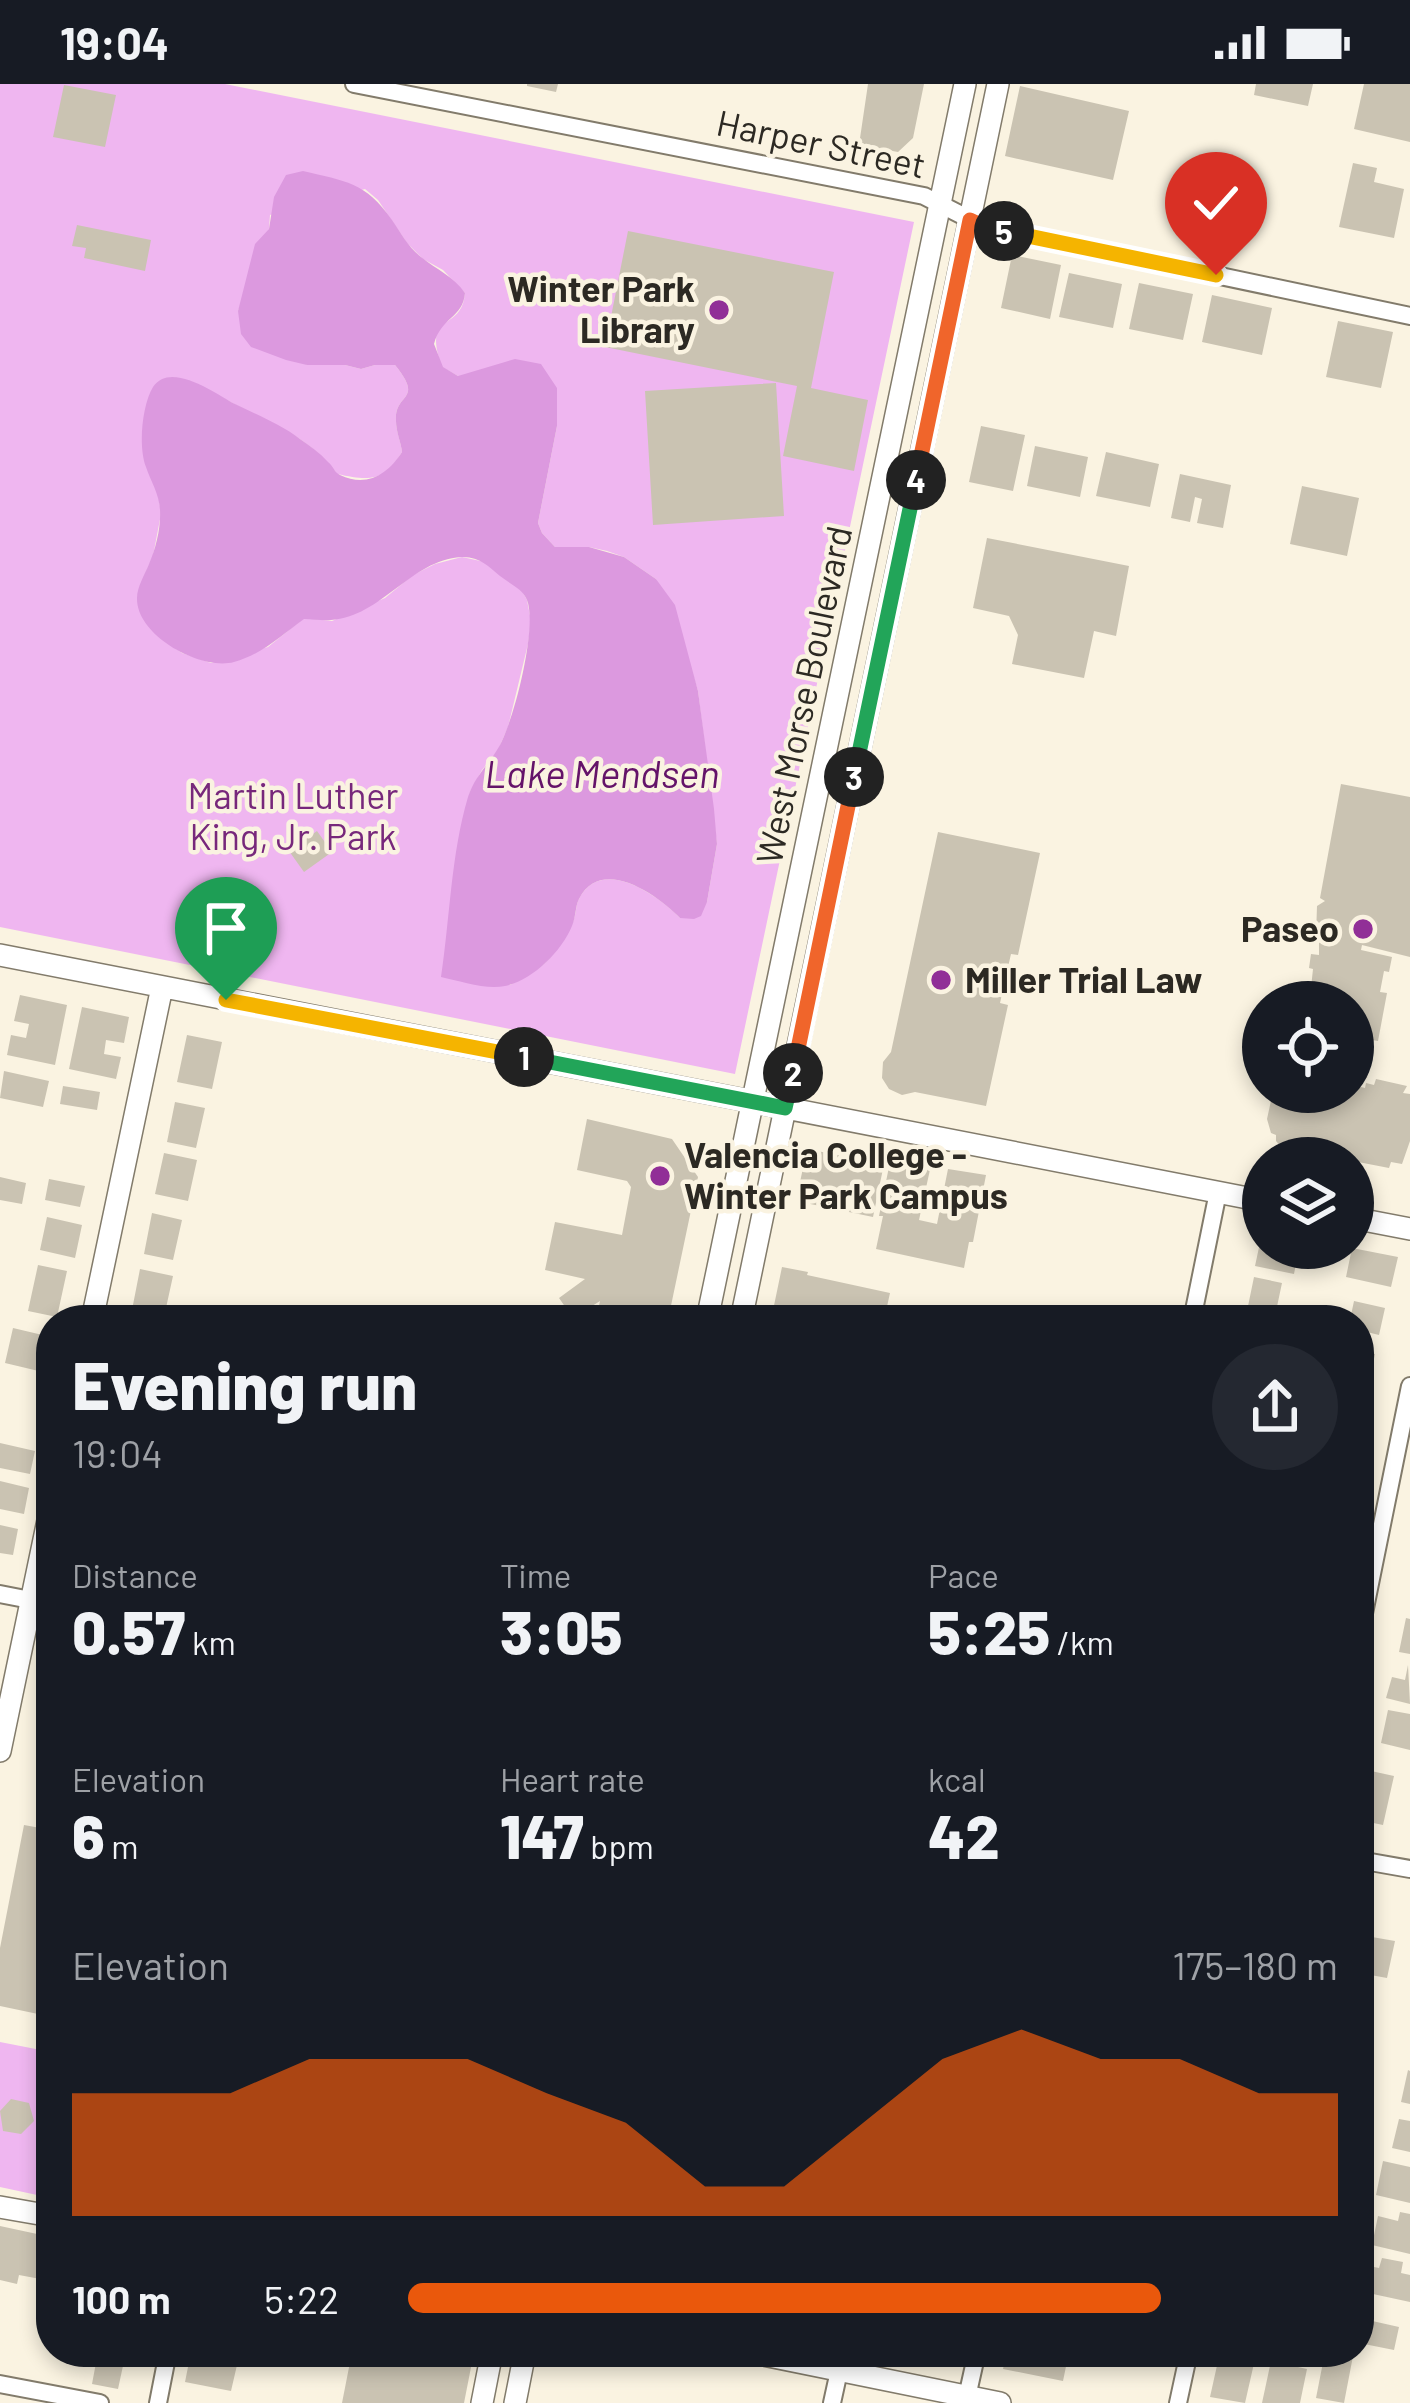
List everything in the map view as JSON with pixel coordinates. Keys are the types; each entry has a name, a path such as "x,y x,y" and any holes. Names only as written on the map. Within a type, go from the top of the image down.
{"street":[{"name":"Harper Street","path":"354,84 924,196 983,226 1410,316"},
{"name":"West Morse Boulevard","path":"710,1305 965,84"},
{"name":"West Morse Boulevard","path":"744,1305 998,84"},
{"path":"833,721 864,727"},
{"path":"0,955 1242,1197"},
{"path":"95,1305 162,987"},
{"path":"1195,1305 1218,1192"},
{"path":"1374,1222 1410,1229"},
{"path":"1374,1564 1410,1386"},
{"path":"0,1594 36,1601"},
{"path":"0,1751 36,1620"},
{"path":"1374,1863 1410,1869"},
{"path":"0,2206 36,2213"},
{"path":"158,2403 165,2367"},
{"path":"482,2403 489,2367"},
{"path":"515,2403 522,2367"},
{"path":"820,2367 1000,2403"},
{"path":"967,2397 973,2367"},
{"path":"1178,2403 1186,2367"},
{"path":"832,2403 839,2371"},
{"path":"0,2384 100,2403"}],"green space":[{"name":"Martin Luther King, Jr. Park","path":"0,84 225,84 914,222 735,1074 0,927","holes":["365,189 407,243 465,293 457,313 436,337 442,367 458,376 557,388 557,426 538,523 542,533 555,547 589,547 624,557 656,579 698,691 717,844 707,902 680,918 643,890 613,879 600,880 587,887 570,929 549,959 510,985 449,922 470,792 508,727 528,644 531,621 522,591 485,562 462,557 435,564 385,598 332,621 304,618 268,647 211,663 182,653 159,637 143,579 161,514 158,493 172,377 204,388 290,433 337,474 375,477 389,469 402,452 397,412 408,385 395,365 361,369 307,365 238,311 270,215"]},
{"path":"0,2042 36,2049 36,2195 0,2187"}],"water":[{"name":"Lake Mendsen","path":"303,171 363,190 416,253 465,293 434,344 443,367 458,376 515,359 541,364 557,388 557,426 538,523 542,533 555,547 589,547 624,557 656,579 675,605 698,691 717,844 701,916 680,918 630,883 601,880 579,899 561,946 526,978 498,987 441,977 462,819 471,790 510,720 529,631 525,596 483,562 467,557 443,560 349,617 304,619 262,650 234,662 205,661 173,648 147,625 140,612 137,594 154,551 160,517 142,449 142,426 149,395 161,380 194,382 276,424 350,479 376,477 402,452 397,412 408,385 395,365 361,369 307,365 251,347 241,334 238,311 255,244 269,229 274,197 286,175"}],"building":[{"path":"527,84 558,84 556,92"},
{"path":"868,84 924,84 913,138 898,152 859,145"},
{"path":"1256,84 1313,84 1308,106 1254,95"},
{"path":"1364,84 1410,84 1410,142 1354,129"},
{"path":"64,85 116,95 105,147 53,137"},
{"path":"1020,86 1129,111 1113,180 1005,156"},
{"path":"1353,163 1377,168 1374,182 1404,189 1394,238 1339,227"},
{"path":"77,225 151,240 145,271 84,258 86,248 72,246"},
{"name":"Winter Park Library","path":"628,231 834,272 811,388 868,400 854,471 783,456 797,386 605,347"},
{"path":"1012,255 1061,265 1050,319 1001,308"},
{"path":"1069,273 1122,284 1113,328 1059,317"},
{"path":"1139,283 1193,294 1183,340 1129,329"},
{"path":"1212,295 1272,308 1262,355 1202,342"},
{"path":"1338,321 1393,332 1381,388 1326,377"},
{"path":"776,383 784,516 653,525 645,391"},
{"path":"981,426 1025,435 1013,491 969,482"},
{"path":"1035,446 1088,457 1080,497 1027,486"},
{"path":"1106,452 1159,464 1150,507 1096,496"},
{"path":"1180,474 1231,485 1223,528 1197,523 1202,499 1195,497 1190,522 1171,518"},
{"path":"1302,486 1359,498 1347,556 1290,544"},
{"path":"987,538 1129,566 1116,636 1094,631 1084,678 1012,664 1018,635 1009,616 973,608"},
{"name":"Paseo","path":"1341,784 1410,797 1410,957 1362,945 1361,950 1392,957 1380,992 1387,993 1378,1041 1374,1040 1374,981 1312,981 1311,954 1319,955 1317,906 1325,901 1320,898"},
{"path":"317,831 332,852 304,872 289,851"},
{"path":"938,832 1040,853 1018,955 1011,954 1008,967 1015,970 1016,984 1003,990 1000,1003 1008,1005 986,1106 915,1092 902,1095 889,1089 882,1078"},
{"path":"20,995 67,1005 55,1065 7,1055 11,1035 26,1038 29,1024 14,1021"},
{"path":"82,1007 129,1017 124,1043 106,1040 104,1054 121,1057 116,1079 69,1069"},
{"path":"187,1035 222,1042 212,1089 177,1082"},
{"path":"4,1071 49,1081 43,1107 0,1098"},
{"path":"1376,1079 1407,1086 1403,1093 1410,1094 1410,1141 1402,1164 1374,1165 1374,1137 1276,1137 1271,1133 1268,1113 1374,1113"},
{"path":"63,1086 100,1092 97,1110 60,1104"},
{"path":"175,1102 205,1108 196,1148 167,1142"},
{"path":"587,1119 672,1139 698,1177 671,1305 599,1305 600,1301 564,1305 559,1298 585,1279 545,1270 555,1222 622,1235 631,1187 627,1181 577,1170"},
{"path":"807,1149 884,1164 873,1217 796,1201"},
{"path":"164,1153 197,1160 188,1201 155,1194"},
{"path":"891,1157 931,1165 919,1220 937,1224 948,1169 986,1175 964,1268 876,1249"},
{"path":"0,1177 26,1183 22,1204 0,1200"},
{"path":"49,1179 85,1186 80,1207 45,1200"},
{"path":"152,1213 182,1220 173,1260 144,1254"},
{"path":"47,1217 82,1225 75,1258 40,1250"},
{"path":"1374,1252 1398,1257 1391,1287 1346,1277 1348,1269 1374,1269"},
{"path":"38,1265 67,1271 60,1305 36,1305 36,1313 28,1311"},
{"path":"782,1267 890,1293 887,1305 774,1305"},
{"path":"140,1269 173,1276 167,1305 133,1305"},
{"path":"1254,1277 1282,1283 1277,1305 1248,1305"},
{"path":"1374,1306 1385,1308 1379,1335 1374,1334"},
{"path":"13,1328 36,1333 36,1370 5,1363"},
{"path":"0,1443 35,1451 30,1474 0,1468"},
{"path":"0,1481 29,1488 24,1514 0,1509"},
{"path":"0,1525 18,1529 13,1555 0,1553"},
{"path":"1406,1618 1410,1619 1410,1654 1399,1652"},
{"path":"1408,1665 1410,1704 1386,1698 1392,1677 1405,1680"},
{"path":"1388,1710 1410,1714 1410,1750 1381,1743"},
{"path":"1374,1772 1394,1776 1383,1825 1374,1823"},
{"path":"24,1825 36,1827 36,2014 0,2006 0,1948"},
{"path":"1374,1937 1395,1941 1387,1978 1374,1976"},
{"path":"1410,2071 1410,2104 1401,2102"},
{"path":"11,2099 29,2103 34,2121 21,2134 3,2131 0,2111"},
{"path":"1399,2119 1410,2121 1410,2152 1392,2148"},
{"path":"1383,2161 1410,2167 1410,2203 1376,2195"},
{"path":"1400,2212 1410,2214 1410,2254 1374,2245 1378,2216 1398,2221"},
{"path":"0,2226 36,2234 36,2278 19,2275 17,2284 0,2280"},
{"path":"1382,2258 1403,2262 1401,2273 1410,2275 1410,2302 1374,2294 1374,2267 1379,2268"},
{"path":"1374,2321 1399,2327 1394,2350 1374,2346"},
{"path":"95,2367 123,2367 118,2389 92,2384"},
{"path":"188,2367 237,2367 231,2391 185,2382"},
{"path":"349,2367 471,2367 464,2403 342,2403"},
{"path":"1003,2367 1066,2367 1063,2381"},
{"path":"1217,2367 1253,2367 1245,2403 1210,2397"},
{"path":"1270,2367 1307,2369 1300,2403 1262,2403"},
{"path":"1322,2367 1351,2367 1344,2403 1316,2398"}],"place":[{"name":"Winter Park Library","path":"719,310"},
{"name":"Paseo","path":"1363,929"},
{"name":"Miller Trial Law","path":"941,980"},
{"name":"Valencia College - Winter Park Campus","path":"660,1176"}],"route":[{"path":"226,1000 785,1108 970,220 1216,275"}]}
